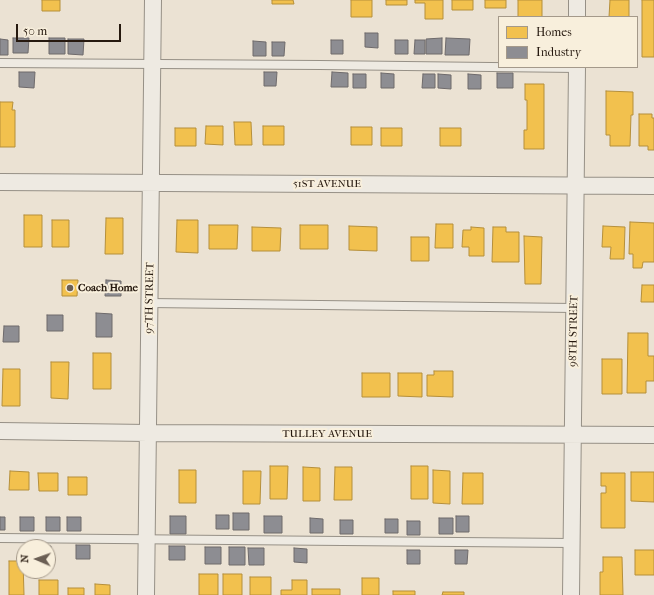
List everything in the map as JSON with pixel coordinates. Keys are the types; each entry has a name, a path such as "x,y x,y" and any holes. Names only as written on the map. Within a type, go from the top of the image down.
{"street":[{"name":"97TH STREET","path":"146,595 153,0"},
{"path":"577,0 577,16"},
{"name":"98TH STREET","path":"571,595 577,68"},
{"name":"51ST AVENUE","path":"0,182 654,186"},
{"name":"TULLEY AVENUE","path":"0,431 148,434 654,435"}],"lane":[{"path":"0,63 153,65 320,64 498,67"},
{"path":"150,303 574,308"},
{"path":"0,538 572,543"}],"building: Homes":[{"path":"42,0 60,0 60,11 42,11"},
{"path":"272,0 293,0 294,4 272,4"},
{"path":"351,0 372,0 372,17 351,17"},
{"path":"386,0 407,0 407,5 386,5"},
{"path":"415,0 443,0 443,19 425,19 425,3 415,3"},
{"path":"452,0 473,0 473,10 452,10"},
{"path":"485,0 506,0 506,8 485,8"},
{"path":"518,0 542,0 542,16 518,16"},
{"path":"610,0 629,0 629,16 609,16"},
{"path":"642,0 654,0 654,57 642,57"},
{"path":"525,84 544,84 544,149 524,149 524,130 527,130 527,100 525,100"},
{"path":"606,91 633,92 633,115 631,115 630,146 610,146 610,135 606,135"},
{"path":"0,102 13,102 12,110 15,110 15,147 0,147"},
{"path":"639,114 652,114 652,118 654,118 654,150 648,150 648,146 639,146"},
{"path":"234,122 251,122 252,145 235,145"},
{"path":"206,126 223,126 223,145 205,144"},
{"path":"263,126 284,126 284,145 263,145"},
{"path":"351,127 372,127 372,145 351,145"},
{"path":"175,128 196,128 196,146 175,146"},
{"path":"381,128 402,128 402,146 381,146"},
{"path":"440,128 461,128 461,146 440,146"},
{"path":"24,215 42,215 42,247 24,247"},
{"path":"106,218 123,218 123,254 105,254"},
{"path":"52,220 69,220 69,247 52,247"},
{"path":"177,220 198,220 198,253 176,252"},
{"path":"630,222 654,223 654,262 643,262 642,268 633,268 633,254 629,254"},
{"path":"436,224 453,224 453,248 435,248"},
{"path":"209,225 238,225 237,249 209,249"},
{"path":"300,225 328,225 328,249 300,249"},
{"path":"349,226 377,227 377,251 349,250"},
{"path":"603,226 625,227 624,259 610,259 611,247 602,247"},
{"path":"252,227 281,228 280,251 252,251"},
{"path":"471,227 484,228 484,256 469,256 469,247 462,247 463,230 471,230"},
{"path":"493,227 506,227 506,232 519,232 519,262 492,262"},
{"path":"524,236 542,237 541,284 525,284"},
{"path":"411,237 429,237 429,261 411,261"},
{"name":"Coach Home","path":"62,280 78,280 77,296 62,296"},
{"path":"642,285 654,285 654,302 641,302"},
{"path":"628,333 648,333 648,356 654,356 654,381 646,381 646,393 627,393"},
{"path":"93,353 111,353 111,389 93,389"},
{"path":"602,359 622,359 622,394 602,394"},
{"path":"51,362 69,362 68,399 51,398"},
{"path":"3,369 20,369 20,406 2,406"},
{"path":"434,371 453,371 453,397 427,396 427,375 434,375"},
{"path":"362,373 390,373 390,397 362,397"},
{"path":"398,373 422,373 422,397 398,396"},
{"path":"270,466 288,466 287,499 270,499"},
{"path":"411,466 428,466 428,499 411,499"},
{"path":"303,467 320,468 320,501 303,501"},
{"path":"335,467 352,467 352,500 334,500"},
{"path":"179,470 196,470 196,503 179,503"},
{"path":"433,470 450,471 450,504 433,503"},
{"path":"10,471 29,472 29,490 9,490"},
{"path":"243,471 261,471 260,504 243,504"},
{"path":"631,472 654,472 654,502 631,501"},
{"path":"38,473 58,473 58,491 39,491"},
{"path":"463,473 483,473 483,504 462,504"},
{"path":"601,473 625,473 625,528 601,528 601,493 606,493 606,486 601,486"},
{"path":"68,477 87,477 87,495 68,495"},
{"path":"635,550 654,550 654,575 635,575"},
{"path":"603,557 622,557 623,595 600,595 600,572 603,572"},
{"path":"9,561 16,561 16,579 24,579 24,595 9,595"},
{"path":"199,574 218,574 218,595 199,595"},
{"path":"223,574 242,574 242,595 223,595"},
{"path":"250,577 271,577 271,595 250,595"},
{"path":"362,578 379,578 379,595 362,595"},
{"path":"39,580 58,580 58,595 39,595"},
{"path":"292,580 307,580 307,595 281,595 281,590 292,590"},
{"path":"95,584 110,585 110,595 95,595"},
{"path":"68,588 84,588 84,595 68,595"},
{"path":"312,589 340,589 340,595 312,595"},
{"path":"393,591 415,591 415,595 393,595"},
{"path":"443,592 464,592 464,595 442,595"}],"building: Industry":[{"path":"365,33 378,33 378,48 365,47"},
{"path":"13,38 29,38 28,53 13,53"},
{"path":"49,38 65,38 65,54 49,54"},
{"path":"442,38 442,54 426,54 426,39"},
{"path":"446,38 470,39 469,55 445,55"},
{"path":"0,39 8,40 8,55 0,55"},
{"path":"68,39 84,39 83,55 68,54"},
{"path":"331,40 343,40 343,54 331,54"},
{"path":"395,40 408,40 408,54 395,54"},
{"path":"415,40 425,40 425,54 414,54"},
{"path":"253,41 266,42 266,56 253,56"},
{"path":"272,42 285,42 284,56 272,56"},
{"path":"19,72 35,72 34,88 19,87"},
{"path":"264,72 277,72 276,86 264,86"},
{"path":"332,72 348,73 348,87 331,87"},
{"path":"381,73 394,74 394,88 381,88"},
{"path":"497,73 513,73 513,88 497,88"},
{"path":"353,74 366,74 366,88 353,88"},
{"path":"423,74 435,74 435,88 422,88"},
{"path":"438,74 451,75 451,89 438,88"},
{"path":"468,74 481,75 481,89 468,89"},
{"path":"106,280 121,281 121,296 105,296"},
{"path":"96,313 112,314 112,337 96,337"},
{"path":"47,315 63,315 63,331 47,331"},
{"path":"4,326 19,326 19,342 3,342"},
{"path":"233,513 249,513 249,530 233,530"},
{"path":"216,515 229,515 229,529 216,529"},
{"path":"170,516 186,516 186,534 170,534"},
{"path":"264,516 282,516 282,533 264,533"},
{"path":"456,516 469,516 469,532 456,532"},
{"path":"0,517 5,517 5,530 0,530"},
{"path":"20,517 34,517 34,531 20,531"},
{"path":"46,517 60,517 60,531 46,531"},
{"path":"67,517 81,517 81,531 67,531"},
{"path":"310,518 323,519 323,533 310,533"},
{"path":"439,518 453,518 453,534 439,534"},
{"path":"385,519 398,519 398,533 385,533"},
{"path":"340,520 353,520 353,534 340,534"},
{"path":"407,521 420,521 420,535 407,535"},
{"path":"76,545 90,545 90,559 76,559"},
{"path":"169,546 185,546 185,560 169,560"},
{"path":"205,547 221,547 221,564 205,564"},
{"path":"229,547 245,547 245,565 229,565"},
{"path":"248,548 264,548 264,565 249,565"},
{"path":"294,548 307,549 307,563 294,562"},
{"path":"407,550 420,550 420,564 407,564"},
{"path":"455,550 468,550 467,564 455,564"}],"place":[{"name":"Coach Home","path":"70,288"}]}
